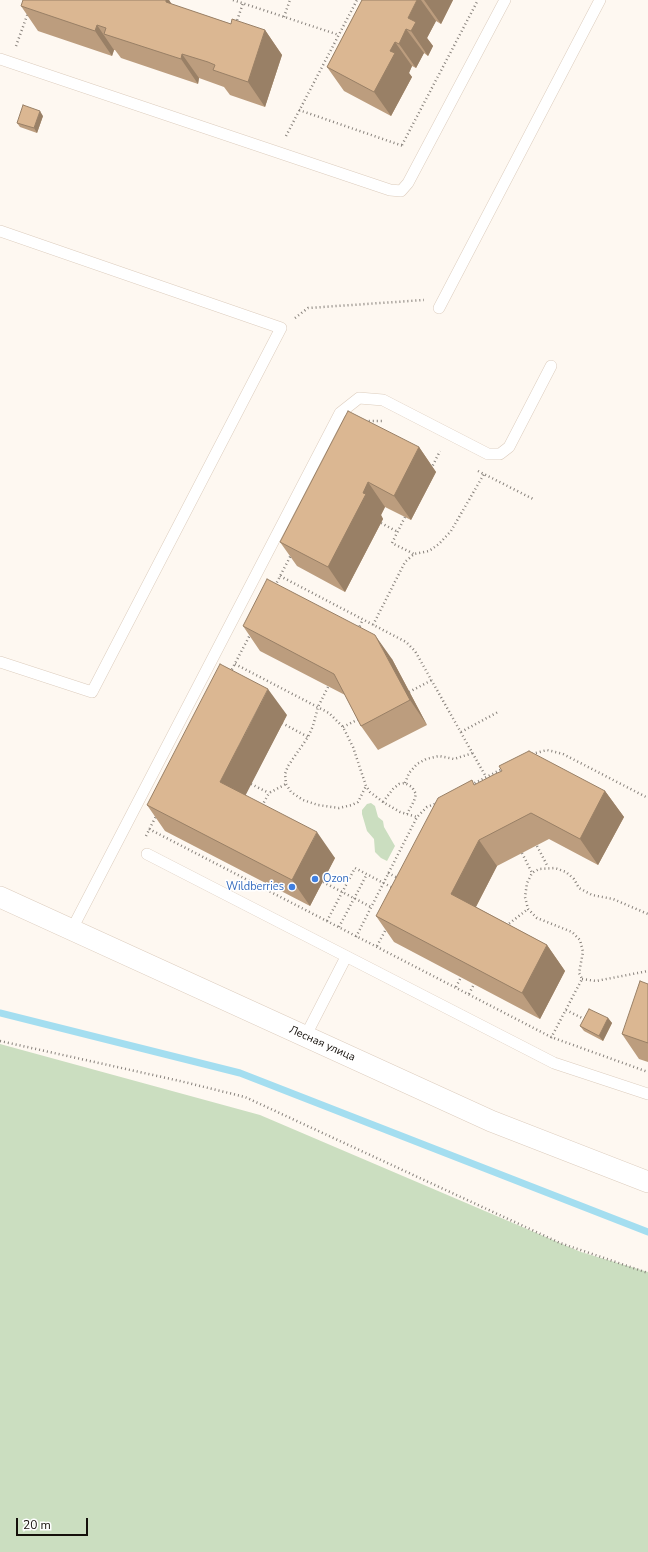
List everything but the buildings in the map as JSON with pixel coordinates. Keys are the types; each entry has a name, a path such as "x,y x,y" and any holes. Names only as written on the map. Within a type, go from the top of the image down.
{"street":[{"name":"Лесная улица","path":"0,897 492,1121 648,1182"}],"lane":[{"path":"0,58 390,190 401,191 408,183 505,0"},
{"path":"441,305 600,0"},
{"path":"0,231 281,328 92,692 0,662"},
{"path":"72,929 340,413 359,398 383,400 488,454 500,454 509,447 551,366"},
{"path":"147,854 554,1063 648,1094"},
{"path":"305,1037 346,957"}],"path":[{"path":"234,0 339,35"},
{"path":"284,17 290,0"},
{"path":"402,145 478,0"},
{"path":"277,152 356,1"},
{"path":"235,29 243,3"},
{"path":"16,46 30,7"},
{"path":"352,10 358,12"},
{"path":"299,110 424,153"},
{"path":"281,328 308,308 419,300 441,305"},
{"path":"362,425 367,420 380,420 387,424"},
{"path":"433,448 446,454"},
{"path":"430,469 440,451"},
{"path":"472,468 535,500"},
{"path":"373,625 405,562 414,554 429,551 439,544 451,531 484,474"},
{"path":"405,517 392,543 414,554"},
{"path":"381,523 398,532"},
{"path":"273,590 294,549"},
{"path":"280,576 406,642 415,651 486,777"},
{"path":"356,632 363,619"},
{"path":"228,678 252,630"},
{"path":"235,664 329,713 343,727 353,747 366,786 370,792 400,812 417,817"},
{"path":"410,692 432,680"},
{"path":"328,687 318,707 313,726 308,736 288,766 285,774 286,784 291,792 303,800 318,805 339,808 358,802 366,786"},
{"path":"461,732 498,712"},
{"path":"343,727 361,717"},
{"path":"282,724 308,736"},
{"path":"526,757 547,750 563,754 648,798"},
{"path":"405,783 409,773 417,764 426,759 439,756 454,759 473,753"},
{"path":"467,787 505,768"},
{"path":"491,775 494,781"},
{"path":"383,802 392,788 399,784 405,783 412,787 416,794 407,814"},
{"path":"251,784 269,793"},
{"path":"259,811 269,793 286,784"},
{"path":"346,957 417,817 427,807 440,801"},
{"path":"147,854 138,850 160,808"},
{"path":"150,829 551,1037 648,1072"},
{"path":"537,846 548,867"},
{"path":"522,853 532,873"},
{"path":"229,870 231,865"},
{"path":"582,979 579,973 583,952 580,940 572,932 538,918 528,909 525,897 527,883 532,873 539,869 548,867 555,868 566,872 574,879 579,888 592,895 613,899 648,914"},
{"path":"327,921 355,868 398,890"},
{"path":"241,876 244,872"},
{"path":"388,873 402,880"},
{"path":"339,927 366,874"},
{"path":"323,882 371,907"},
{"path":"504,928 528,909"},
{"path":"377,946 387,927"},
{"path":"582,979 596,981 648,972"},
{"path":"456,987 461,977"},
{"path":"541,1056 582,979"},
{"path":"469,994 474,984"},
{"path":"566,1010 584,1019"},
{"path":"0,1042 180,1081 245,1097 560,1243 648,1273"}],"green space":[{"path":"371,803 375,806 378,817 383,821 384,827 395,846 387,861 375,852 374,839 367,831 362,814 362,810 367,804"},
{"path":"0,1044 260,1115 581,1252 648,1272 648,1552 0,1552"}],"waterway":[{"path":"0,1013 240,1073 648,1232"}],"place":[{"name":"Ozon","path":"315,879"},
{"name":"Wildberries","path":"292,887"}]}
